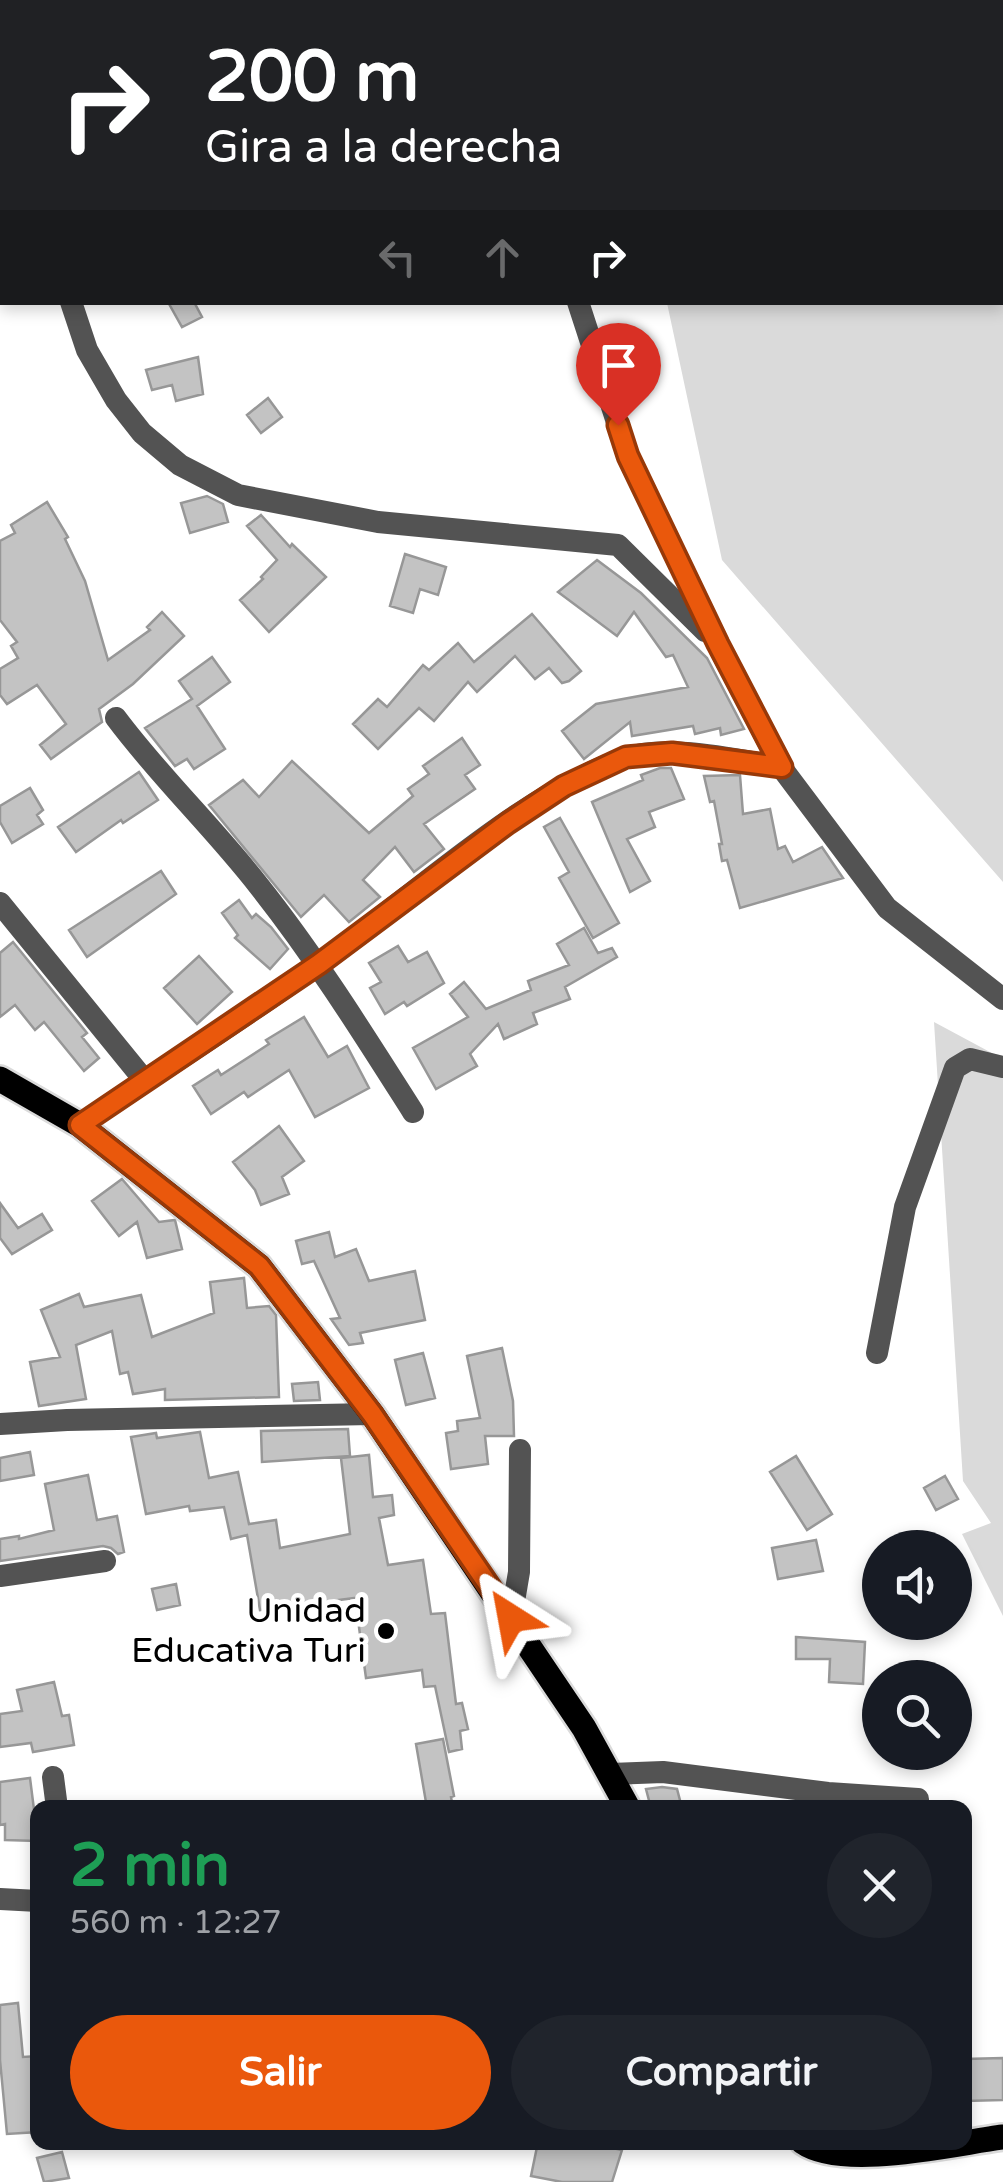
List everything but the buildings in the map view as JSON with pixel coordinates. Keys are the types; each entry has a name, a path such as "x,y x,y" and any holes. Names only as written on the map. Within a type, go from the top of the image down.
{"main road":[{"path":"0,1079 80,1125 259,1266 372,1414 511,1618 624,1800"},
{"path":"972,2142 1003,2138"},
{"path":"814,2150 886,2154 915,2150"}],"street":[{"path":"72,305 87,350 116,400 142,433 180,464 238,496 361,519 618,544 718,644"},
{"path":"579,305 628,456 782,767 887,908 1003,999"},
{"path":"116,718 147,759 258,884 319,964 414,1112"},
{"path":"80,1125 319,964 564,786 626,757 672,753 782,767"},
{"path":"0,902 145,1080"},
{"path":"878,1353 905,1206 956,1068 970,1059 1003,1068"},
{"path":"0,1424 372,1414"},
{"path":"511,1618 519,1572 520,1450"},
{"path":"0,1576 106,1561"},
{"path":"611,1774 662,1772 828,1793 918,1799"},
{"path":"53,1777 56,1800"},
{"path":"0,1899 30,1901"}],"shaded area":[{"path":"667,305 1003,305 1003,882 722,560"},
{"path":"934,1022 1003,1059 1003,1616 972,1554 972,1530 991,1523 963,1481"}],"place":[{"name":"Unidad Educativa Turi","path":"386,1631"}],"route":[{"path":"511,1618 372,1414 259,1266 80,1125 319,964 564,786 626,757 672,753 782,767 718,644 628,456 618,425"}]}
